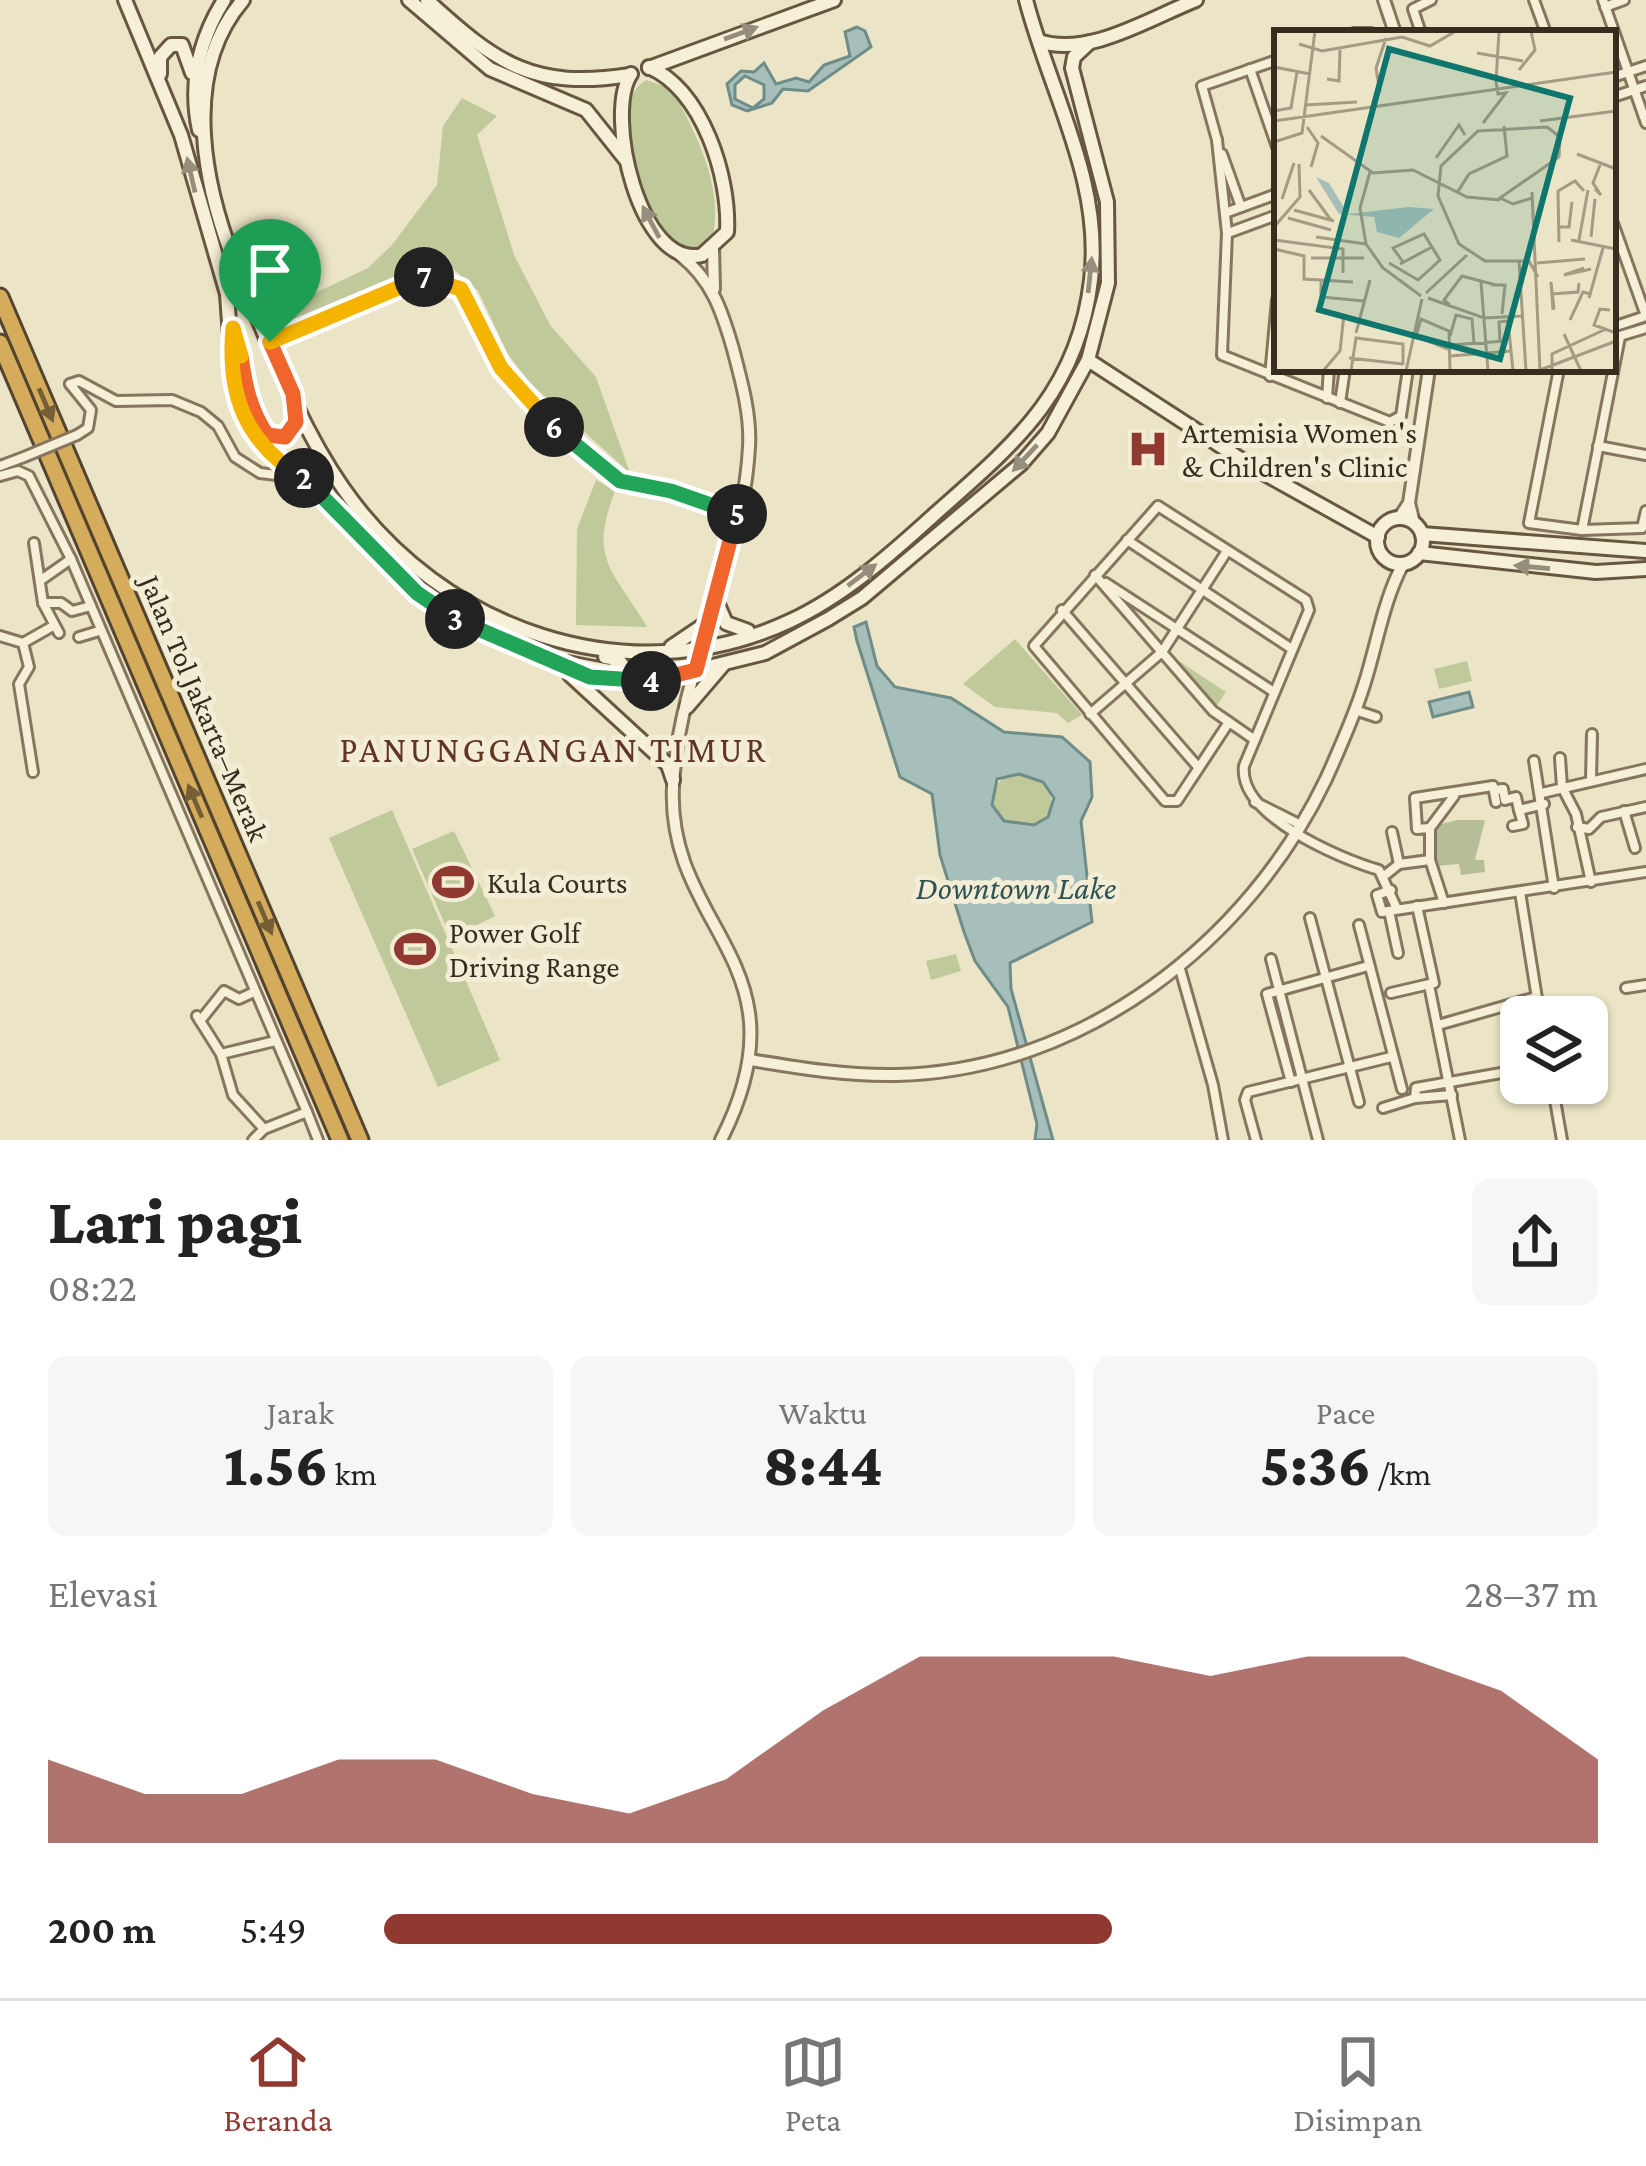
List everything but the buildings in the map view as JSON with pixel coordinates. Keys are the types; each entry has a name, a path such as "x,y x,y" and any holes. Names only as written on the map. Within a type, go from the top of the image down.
{"highway":[{"name":"Jalan Tol Jakarta–Merak","path":"0,297 361,1140"},
{"name":"Jalan Tol Jakarta–Merak","path":"0,343 340,1140"}],"main road":[{"path":"125,0 166,99 227,293 247,394 267,435 285,437 292,432 293,394"},
{"path":"194,107 202,43 224,0"},
{"path":"206,161 210,68 221,30 243,0"},
{"path":"409,0 490,69 586,110 626,160 656,233 680,255 691,258 713,248 728,222 719,172 704,130 677,86 649,68"},
{"path":"427,0 492,56 518,70 570,81 631,74 834,0"},
{"path":"555,642 604,651 701,647 761,632 820,604 876,565 1010,449 1054,394 1082,320 1093,244 1081,165 1026,0"},
{"path":"1039,41 1055,46 1090,42 1196,0"},
{"path":"233,328 230,365 244,419 257,441 310,482 383,562 432,605 472,629 590,677 622,682 765,652 862,598 1021,464 1068,401 1088,360 1108,283 1104,188 1072,68 1074,57 1090,42"},
{"path":"166,99 160,57 171,44 182,45 188,54 194,107 224,236 293,394 344,489 407,563 475,610 555,642 618,659 624,667 609,671 549,660"},
{"path":"626,160 620,95 631,74"},
{"path":"1088,360 1256,469 1363,525 1381,531 1417,528 1646,551"},
{"path":"1417,528 1419,553"},
{"path":"1417,528 1431,547 1475,561"},
{"path":"1381,531 1396,562 1419,553 1596,572 1646,569"},
{"path":"716,600 726,623 738,631 761,632"},
{"path":"664,650 708,622"},
{"path":"549,660 668,765 673,780"},
{"path":"687,707 724,664"}],"street":[{"path":"1384,0 1395,30"},
{"path":"1420,30 1414,7 1431,0"},
{"path":"1534,0 1545,30"},
{"path":"1604,3 1624,0"},
{"path":"1616,38 1646,123"},
{"path":"1241,207 1201,92 1205,84 1274,60"},
{"path":"1616,76 1646,66"},
{"path":"1250,69 1274,138"},
{"path":"1616,96 1646,86"},
{"path":"1217,140 1227,233 1220,352 1390,422 1399,419 1407,372"},
{"path":"1225,212 1274,195"},
{"path":"1227,233 1274,216"},
{"path":"1616,231 1646,315 1616,326"},
{"path":"713,248 714,292 748,418 749,450 673,780 674,810 686,856 738,968 748,1002 750,1060 721,1140"},
{"path":"680,255 714,292"},
{"path":"270,342 413,278 446,280 470,302 516,387 608,475 737,513"},
{"path":"1617,338 1646,328"},
{"path":"1270,376 1274,333"},
{"path":"1327,398 1330,372"},
{"path":"1340,403 1345,372"},
{"path":"1417,528 1409,503 1430,372"},
{"path":"1557,372 1529,523 1582,530 1642,528 1646,511"},
{"path":"1582,530 1611,372"},
{"path":"0,466 88,428 91,410 71,388 74,381 116,401 172,400 211,416 248,466 276,475 287,468"},
{"path":"1598,446 1646,455"},
{"path":"0,476 18,471 29,476 71,559 318,1140"},
{"path":"1229,722 1172,803 1034,646 1158,506 1309,605 1242,779 1256,802 1262,801 1300,829 1384,875 1397,953"},
{"path":"1127,540 1292,649"},
{"path":"0,636 23,643 56,630 43,603 34,543"},
{"path":"1090,714 1162,652 1227,550"},
{"path":"41,580 71,559"},
{"path":"750,1060 826,1072 899,1075 1012,1056 1028,1052 1180,969 1256,895 1300,829 1355,710 1396,562"},
{"path":"1095,575 1274,692"},
{"path":"1095,575 1229,722 1255,740"},
{"path":"43,603 61,603 72,611 91,606"},
{"path":"1062,610 1198,766"},
{"path":"79,637 99,631"},
{"path":"23,643 28,668 19,684 33,772"},
{"path":"1355,710 1376,717"},
{"path":"1591,780 1592,734"},
{"path":"1560,758 1562,787 1592,882"},
{"path":"1534,761 1554,887"},
{"path":"1542,793 1646,769"},
{"path":"1430,828 1417,829 1417,796 1455,795 1492,786 1496,802"},
{"path":"1493,790 1504,789 1505,800 1516,797 1523,824 1513,826"},
{"path":"1444,903 1430,860 1430,828 1455,795"},
{"path":"1520,810 1544,804"},
{"path":"1576,827 1589,829 1601,817 1646,807"},
{"path":"1624,812 1636,848"},
{"path":"1392,832 1399,864"},
{"path":"1384,875 1399,864 1430,860"},
{"path":"1393,910 1646,872"},
{"path":"1520,892 1536,996"},
{"path":"1391,993 1434,983 1418,905"},
{"path":"1310,918 1359,1102"},
{"path":"1359,925 1402,1089"},
{"path":"1270,959 1296,1080 1318,1140"},
{"path":"1278,988 1369,966"},
{"path":"1180,969 1213,1085 1222,1140"},
{"path":"1429,985 1460,1140"},
{"path":"1626,988 1646,985"},
{"path":"254,992 238,999 224,991 199,1018 221,1054 233,1095 264,1129"},
{"path":"1438,1024 1500,1007"},
{"path":"221,1054 275,1041"},
{"path":"1256,1140 1245,1100 1248,1092 1390,1057"},
{"path":"1415,1098 1416,1088 1500,1073"},
{"path":"1383,1108 1415,1098 1452,1095"},
{"path":"1556,1104 1562,1140"},
{"path":"253,1140 264,1129 307,1112"}],"green space":[{"path":"646,80 672,89 705,160 715,217 713,237 700,248 678,248 666,233 633,163 627,114 632,95"},
{"path":"462,98 497,116 477,135 514,255 550,325 596,377 630,473 529,382 508,354 478,291 450,266 433,264 406,273 290,324 281,309 368,268 392,245 437,185 443,126"},
{"path":"596,480 615,491 604,534 608,564 647,627 576,625 577,529"},
{"path":"1015,639 1082,715 1068,723 1057,713 995,707 963,684"},
{"path":"1168,654 1226,692 1215,708"},
{"path":"1467,661 1472,681 1439,689 1434,669"},
{"path":"1022,771 1042,780 1051,800 1042,820 1022,829 1002,820 993,800 1002,780"},
{"name":"Power Golf Driving Range","path":"392,810 500,1060 438,1087 329,838"},
{"path":"1485,820 1475,860 1484,860 1485,872 1461,875 1459,864 1435,866 1434,826"},
{"name":"Kula Courts","path":"454,831 495,916 451,938 412,849"},
{"path":"956,954 961,971 931,980 926,961"}],"water":[{"path":"857,27 865,31 871,47 808,91 783,89 772,103 747,111 732,105 727,84 741,71 754,72 764,63 776,84 796,78 809,82 824,65 850,56 845,32","holes":["745,76 764,85 764,99 753,108 735,99 735,85"]},
{"name":"Downtown Lake","path":"866,622 877,666 895,687 951,698 1004,732 1062,737 1090,762 1092,797 1081,821 1092,922 1010,963 1011,989 1053,1140 1035,1140 1037,1124 1008,1007 975,961 964,932 940,855 932,794 900,777 854,627","holes":["1019,774 1043,782 1054,798 1048,817 1034,825 1004,821 992,805 997,779"]},
{"path":"1469,692 1473,707 1433,717 1429,702"}],"place":[{"name":"Artemisia Women's & Children's Clinic","path":"1148,449"},
{"name":"Kula Courts","path":"453,882"},
{"name":"Power Golf Driving Range","path":"415,949"}],"district":[{"name":"PANUNGGANGAN TIMUR","path":"554,750"}],"route":[{"path":"430,276 461,289 501,368 516,387 608,475 737,513 696,670 648,682 590,677 444,614 383,562 331,501 257,441 234,393 233,328 253,410 267,435 275,439 292,432 296,422 293,394 270,342 413,278 430,276"}]}
